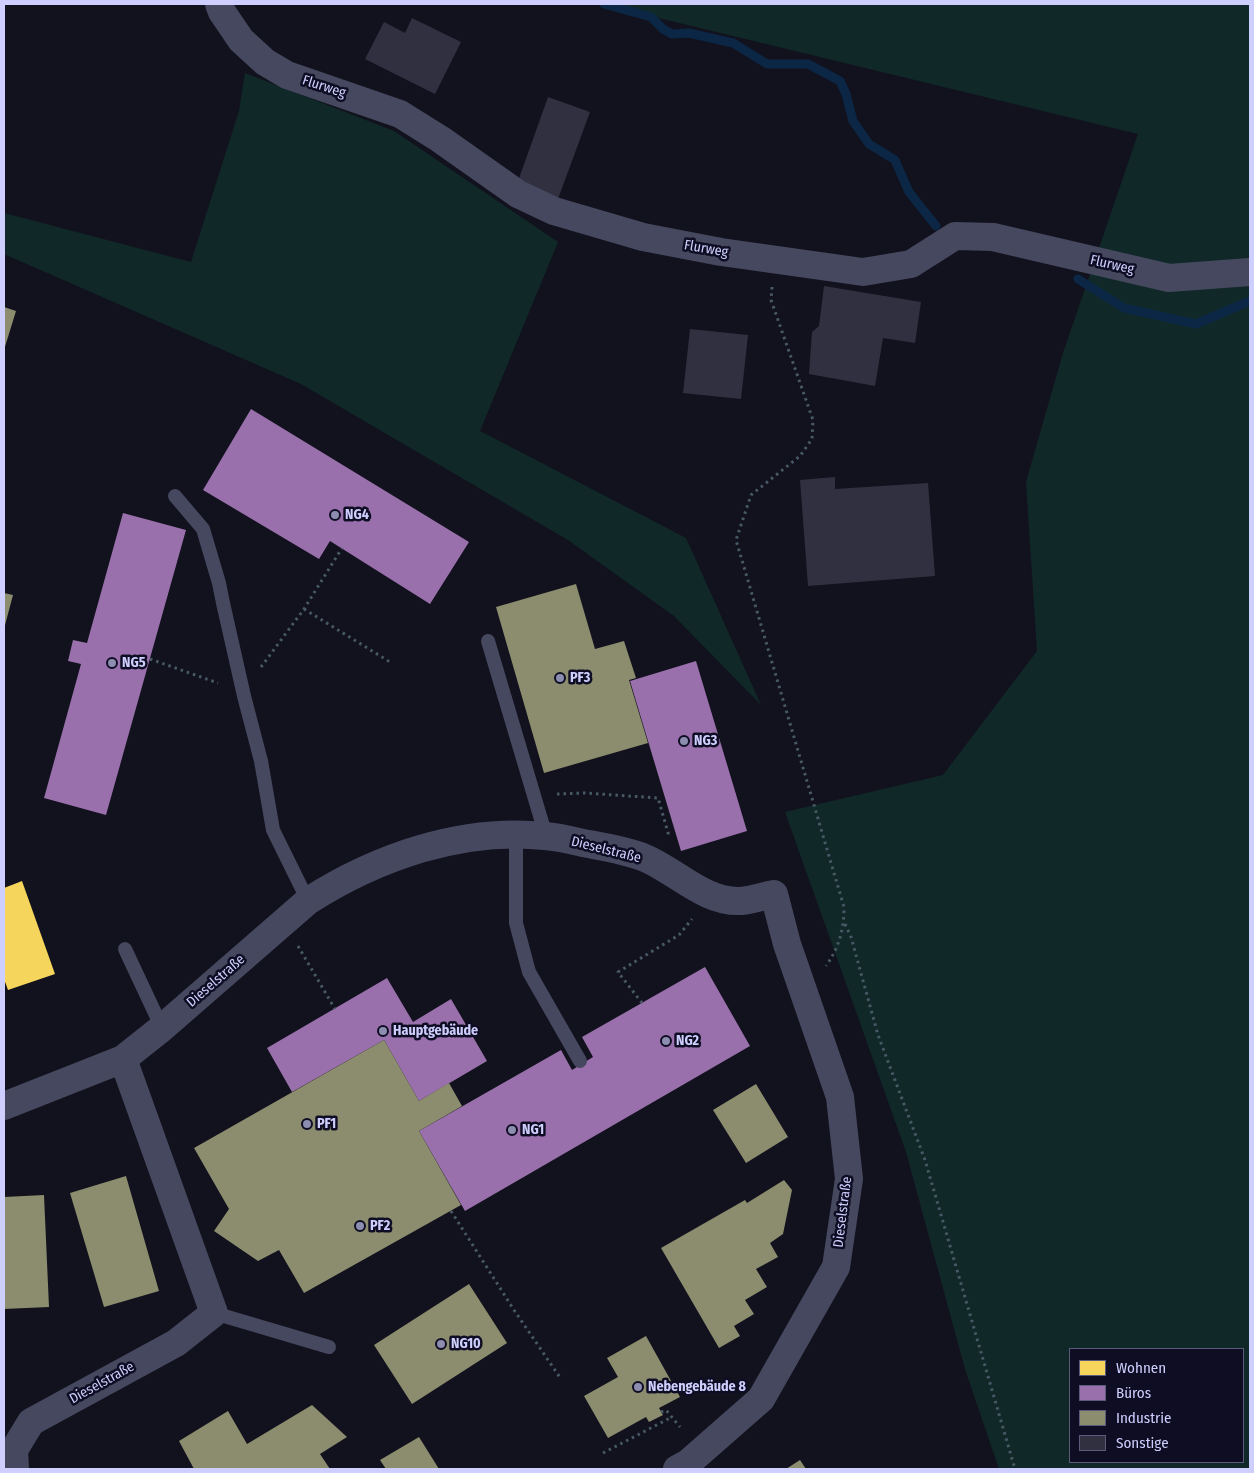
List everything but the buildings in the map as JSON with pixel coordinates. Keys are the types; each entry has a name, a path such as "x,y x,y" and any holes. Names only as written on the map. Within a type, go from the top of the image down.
{"street":[{"name":"Flurweg","path":"219,4 222,12 241,40 265,62 287,75 400,114 440,139 518,194 554,211 643,237 721,252 863,272 911,264 955,236 993,237 1169,278 1250,272"},
{"name":"Dieselstraße","path":"4,1106 123,1058 162,1028 308,901 335,884 392,858 458,839 516,834 546,836 617,849 645,858 706,893 726,899 741,900 774,894 787,944 840,1097 849,1179 836,1267 760,1399 688,1463 677,1469"},
{"path":"123,1058 214,1313"},
{"name":"Dieselstraße","path":"14,1469 14,1450 31,1422 176,1343 214,1313"}],"lane":[{"path":"176,496 203,530 220,583 260,760 273,830 308,901"},
{"path":"488,641 546,836"},
{"path":"516,834 516,923 529,972 580,1061"},
{"path":"125,949 162,1028"},
{"path":"214,1313 329,1347"}],"path":[{"path":"774,259 771,300 813,420 812,438 800,456 750,495 736,540 844,907 844,923 838,943 827,965 803,992"},
{"path":"150,660 243,691 304,609 342,548"},
{"path":"304,609 390,662"},
{"path":"585,793 658,798 672,845"},
{"path":"642,1003 618,972 679,935 694,916"},
{"path":"284,922 334,1009"},
{"path":"844,923 851,937 878,1035 925,1160 1015,1469"},
{"path":"451,1211 561,1379"},
{"path":"661,1412 666,1410 680,1427"},
{"path":"603,1453 672,1416"}],"green space":[{"path":"601,4 1250,4 1250,1469 999,1469 965,1369 906,1152 785,812 943,775 1037,651 1026,482 1063,353 1138,134"},
{"path":"245,73 394,131 558,242 480,431 686,538 761,705 674,616 568,540 301,384 4,254 4,213 191,262 239,111"}],"waterway":[{"path":"604,4 651,17 663,29 672,34 689,33 733,43 767,64 808,64 840,81 846,94 853,121 869,144 895,160 909,192 936,226"},
{"path":"1078,279 1124,308 1196,324 1250,301"}],"place":[{"name":"NG4","path":"335,515"},
{"name":"NG5","path":"112,663"},
{"name":"PF3","path":"560,678"},
{"name":"NG3","path":"684,741"},
{"name":"Hauptgebäude","path":"383,1031"},
{"name":"NG2","path":"666,1041"},
{"name":"PF1","path":"307,1124"},
{"name":"NG1","path":"512,1130"},
{"name":"PF2","path":"360,1226"},
{"name":"NG10","path":"441,1344"},
{"name":"Nebengebäude 8","path":"638,1387"}]}
